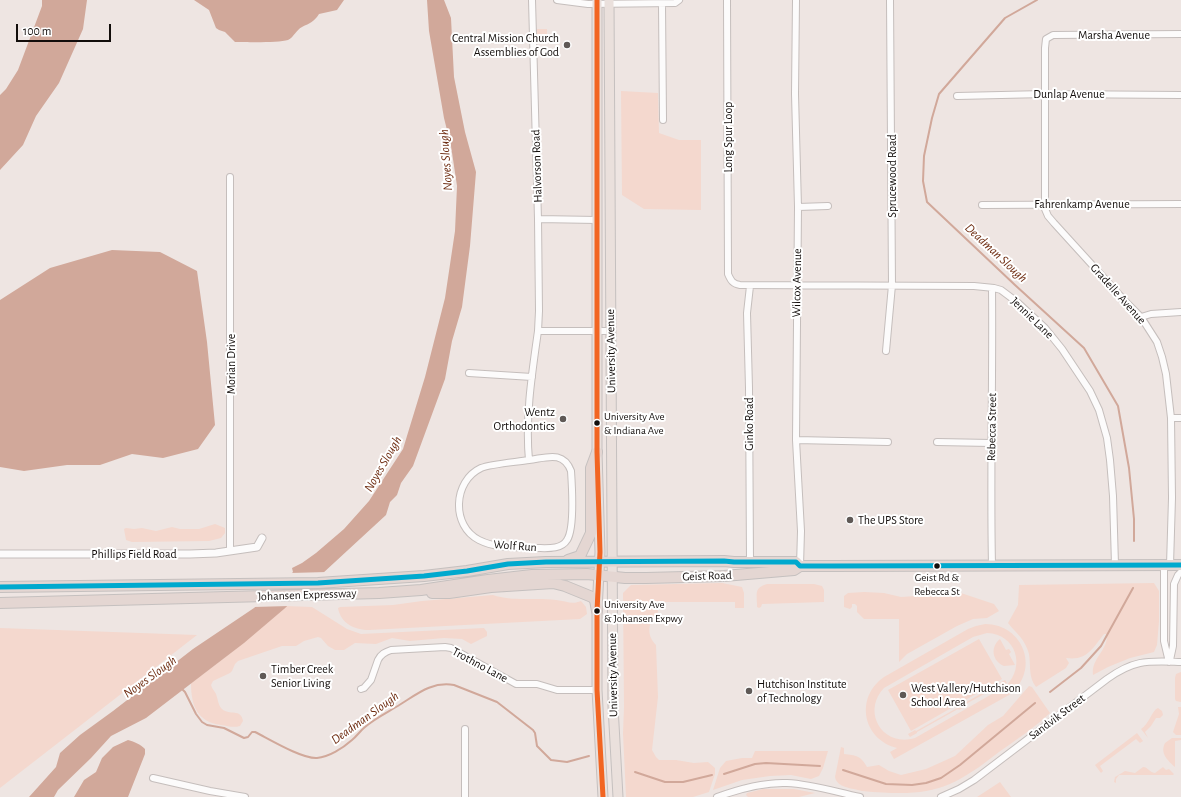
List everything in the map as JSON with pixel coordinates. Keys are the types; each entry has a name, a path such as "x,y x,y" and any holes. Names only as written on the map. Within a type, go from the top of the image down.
{"highway":[{"path":"561,562 580,556 591,533 591,468 597,452"},
{"name":"Geist Road","path":"613,561 724,560 750,562 796,562 800,566"},
{"name":"Johansen Expressway","path":"0,587 318,583 424,576 508,564 613,561"},
{"name":"Geist Road","path":"613,577 632,578 743,574 794,570 800,566 1181,565"},
{"name":"Johansen Expressway","path":"0,603 305,595 421,590 532,575 587,574 613,577"},
{"path":"421,590 436,593 449,593 491,587 553,583 565,586 592,597 595,600 597,611"}],"main road":[{"name":"University Avenue","path":"597,2 596,331 600,562 597,611 597,690 603,797"},
{"name":"University Avenue","path":"609,2 613,706 618,797"}],"street":[{"name":"Halvorson Road","path":"532,0 538,219 538,331"},
{"path":"557,0 662,4 675,3 679,0"},
{"name":"Long Spur Loop","path":"727,0 728,274"},
{"name":"Wilcox Avenue","path":"796,0 795,94 798,207 796,440 800,566"},
{"name":"Sprucewood Road","path":"886,351 892,285 890,0"},
{"path":"662,4 663,120"},
{"name":"Marsha Avenue","path":"1045,94 1044,48 1048,37 1058,35 1181,34"},
{"path":"1044,204 1045,94"},
{"name":"Dunlap Avenue","path":"957,96 1045,94 1181,95"},
{"name":"Morian Drive","path":"230,177 230,551"},
{"name":"Gradelle Avenue","path":"1044,204 1048,216 1054,223 1124,300 1142,317 1157,342 1162,357 1166,374 1171,418 1172,498 1167,565 1164,641 1169,662"},
{"name":"Fahrenkamp Avenue","path":"982,205 1181,204"},
{"path":"798,207 828,206"},
{"path":"538,219 597,220"},
{"name":"Jennie Lane","path":"728,274 730,279 736,284 750,286 974,286 1001,290 1017,302 1045,328 1062,349 1090,391 1098,410 1107,438 1110,460 1113,496 1115,565"},
{"name":"Ginko Road","path":"750,286 747,313 750,562"},
{"name":"Rebecca Street","path":"992,288 992,565"},
{"path":"1142,317 1151,314 1181,312"},
{"path":"529,460 528,442 532,377 538,331 611,331"},
{"path":"469,373 532,377"},
{"path":"1171,418 1181,418"},
{"path":"796,440 888,442"},
{"path":"938,442 991,442"},
{"name":"Wolf Run","path":"555,456 562,458 569,464 571,471 572,524 567,541 555,548 499,547 478,539 470,534 461,517 459,498 462,487 467,479 474,472 483,468 529,460 555,456"},
{"name":"Phillips Field Road","path":"0,554 190,554 230,551 256,546 262,538"},
{"path":"1169,662 1173,646 1174,584 1181,572"},
{"name":"Trothno Lane","path":"361,689 369,684 378,660 383,654 391,650 445,647 457,651 516,684 537,684 557,690 597,690"},
{"name":"Sandvik Street","path":"941,797 974,780 1107,679 1124,668 1140,663 1181,662"},
{"path":"465,729 465,797"},
{"path":"153,778 210,791 245,797"},
{"path":"717,797 741,789 761,785 785,783 819,788 860,797"}],"shaded area":[{"path":"42,0 87,0 83,29 59,83 36,116 23,145 0,170 0,95 6,89 18,70 42,6"},
{"path":"194,0 344,0 337,10 319,14 314,21 300,28 288,40 278,42 235,42 225,32 216,28 209,10"},
{"path":"427,0 444,0 451,18 454,77 465,132 476,172 470,246 462,307 452,341 445,379 413,466 401,483 397,495 390,502 386,515 284,609 244,643 146,718 111,736 58,790 54,797 29,797 56,767 60,753 80,735 193,649 254,608 293,572 292,568 316,553 344,529 369,501 403,449 425,377 445,298 455,231 457,186 451,146 444,118 429,31"},
{"path":"537,29 547,29 547,37 537,37"},
{"path":"621,91 658,93 659,133 679,140 701,140 701,210 644,209 622,195"},
{"path":"112,250 160,252 197,271 207,342 215,425 198,449 163,458 132,454 100,465 67,465 24,471 0,467 0,300 50,268"},
{"path":"215,524 225,528 225,533 221,538 209,541 132,542 126,540 124,529 142,528 156,531 172,527 180,529 199,529"},
{"path":"722,583 742,587 744,593 744,608 735,608 735,602 658,602 658,612 650,624 651,637 656,645 658,697 652,750 659,760 676,760 694,763 708,762 715,768 715,774 709,792 693,797 626,797 623,733 623,593 631,585"},
{"path":"1154,583 1159,591 1159,621 1157,645 1154,652 1130,658 1093,675 1094,664 1107,640 1107,634 1104,634 1088,653 1079,658 1066,658 1069,663 1066,668 1036,687 1033,683 1029,654 1025,644 1008,623 1018,605 1019,585"},
{"path":"767,584 814,584 822,586 824,590 824,602 762,604 759,608 757,607 757,591 760,587"},
{"path":"848,593 884,593 901,597 961,593 994,604 999,611 987,618 973,619 957,626 907,654 899,662 899,619 864,619 857,612 857,606 855,604 852,604 850,609 844,607 844,596"},
{"path":"493,595 516,599 560,600 572,603 581,601 586,607 587,614 580,619 364,630 349,625 345,622 338,608 393,605"},
{"path":"286,606 312,607 347,629 361,634 484,628 487,632 487,636 471,644 462,639 444,638 410,641 392,638 376,644 355,643 344,650 335,650 318,637 304,641 296,646 282,646 238,661 230,673 213,681 211,685 222,709 228,712 238,713 242,717 243,721 240,726 228,726 206,720 197,711 194,705 191,683 239,646"},
{"path":"985,624 999,626 1010,632 1018,640 1024,650 1026,662 1024,674 1019,685 1009,695 894,759 890,752 897,748 885,743 876,736 866,717 866,706 869,695 875,685 884,677 968,629","holes":["987,633 997,635 1005,639 1015,652 1016,669 1006,686 915,738 904,740 893,738 885,733 879,726 875,717 875,707 877,697 884,688 973,637"]},
{"path":"0,628 197,635 0,788"},
{"path":"979,639 1002,679 911,731 888,690"},
{"path":"1000,639 1006,650 1009,649 1011,652 1009,654 1015,665 1004,666 997,661 994,650"},
{"path":"1181,672 1181,702 1176,701 1175,699 1175,678 1176,674"},
{"path":"1005,680 1007,683 964,705 964,707 959,710 958,709 910,737 908,734 915,730 916,731 957,708 956,706 962,703 963,704"},
{"path":"1029,686 1032,687 1050,713 1031,729 966,776 951,784 921,792 885,793 862,791 842,785 836,781 835,777 841,747 844,748 844,754 858,757 863,760 867,767 879,765 889,771 901,775 926,769 955,756 988,725 1003,716"},
{"path":"1178,707 1181,707 1181,735 1176,735 1173,732 1179,714"},
{"path":"1158,708 1162,711 1163,715 1160,718 1156,718 1145,732 1148,738 1141,729 1144,727 1154,711"},
{"path":"1137,733 1143,741 1140,743 1136,739 1100,766 1103,771 1101,773 1095,765"},
{"path":"1172,738 1181,738 1181,740 1175,741 1175,767 1167,759 1163,750 1165,743"},
{"path":"128,740 143,747 145,749 145,754 128,797 74,797 84,780 96,772 102,758 113,747"},
{"path":"755,751 828,751 819,776 811,779 791,775 770,776 742,780 713,790 720,768 726,761 752,758"},
{"path":"1143,767 1155,773 1163,767 1166,770 1169,769 1174,774 1119,775 1116,779 1116,783 1114,782 1115,777 1125,771 1135,773"},
{"path":"1000,782 1011,797 977,797"},
{"path":"763,789 794,789 815,793 799,797 748,797 746,795 747,793"}],"pier":[{"path":"327,572 289,606 253,607 290,573"}],"waterway":[{"name":"Deadman Slough","path":"1037,0 1005,18 939,94 924,156 923,181 927,202 1084,348 1118,406 1129,468 1134,519 1134,541"},
{"name":"Deadman Slough","path":"1050,692 1081,668 1101,646 1133,588"},
{"name":"Deadman Slough","path":"181,688 185,692 196,714 202,722 207,725 224,728 244,738 248,737 252,732 255,732 294,752 317,758 326,756 340,749 372,721 423,690 437,685 454,685 497,702 533,730 535,733 537,746 551,760 567,762 589,756"},
{"name":"Deadman Slough","path":"843,770 886,784 912,785 926,783 941,778 960,765 1035,703"},
{"name":"Deadman Slough","path":"724,774 755,764 766,763 820,766"},
{"name":"Deadman Slough","path":"635,772 665,782 683,782 712,775"}],"transit line":[{"path":"597,0 597,452 600,552 597,611 597,690 603,797"},
{"path":"0,587 318,583 424,576 508,564 546,562 796,562 800,566 1181,565"}],"place":[{"name":"Central Mission Church Assemblies of God","path":"567,45"},
{"name":"Wentz Orthodontics","path":"563,419"},
{"name":"University Ave & Indiana Ave","path":"597,423"},
{"name":"The UPS Store","path":"850,520"},
{"name":"Geist Rd & Rebecca St","path":"937,566"},
{"name":"University Ave & Johansen Expwy","path":"597,611"},
{"name":"Timber Creek Senior Living","path":"263,676"},
{"name":"Hutchison Institute of Technology","path":"749,691"},
{"name":"West Vallery/Hutchison School Area","path":"903,695"}],"water label":[{"name":"Noyes Slough","path":"446,160"},
{"name":"Noyes Slough","path":"383,464"},
{"name":"Noyes Slough","path":"150,677"}]}
